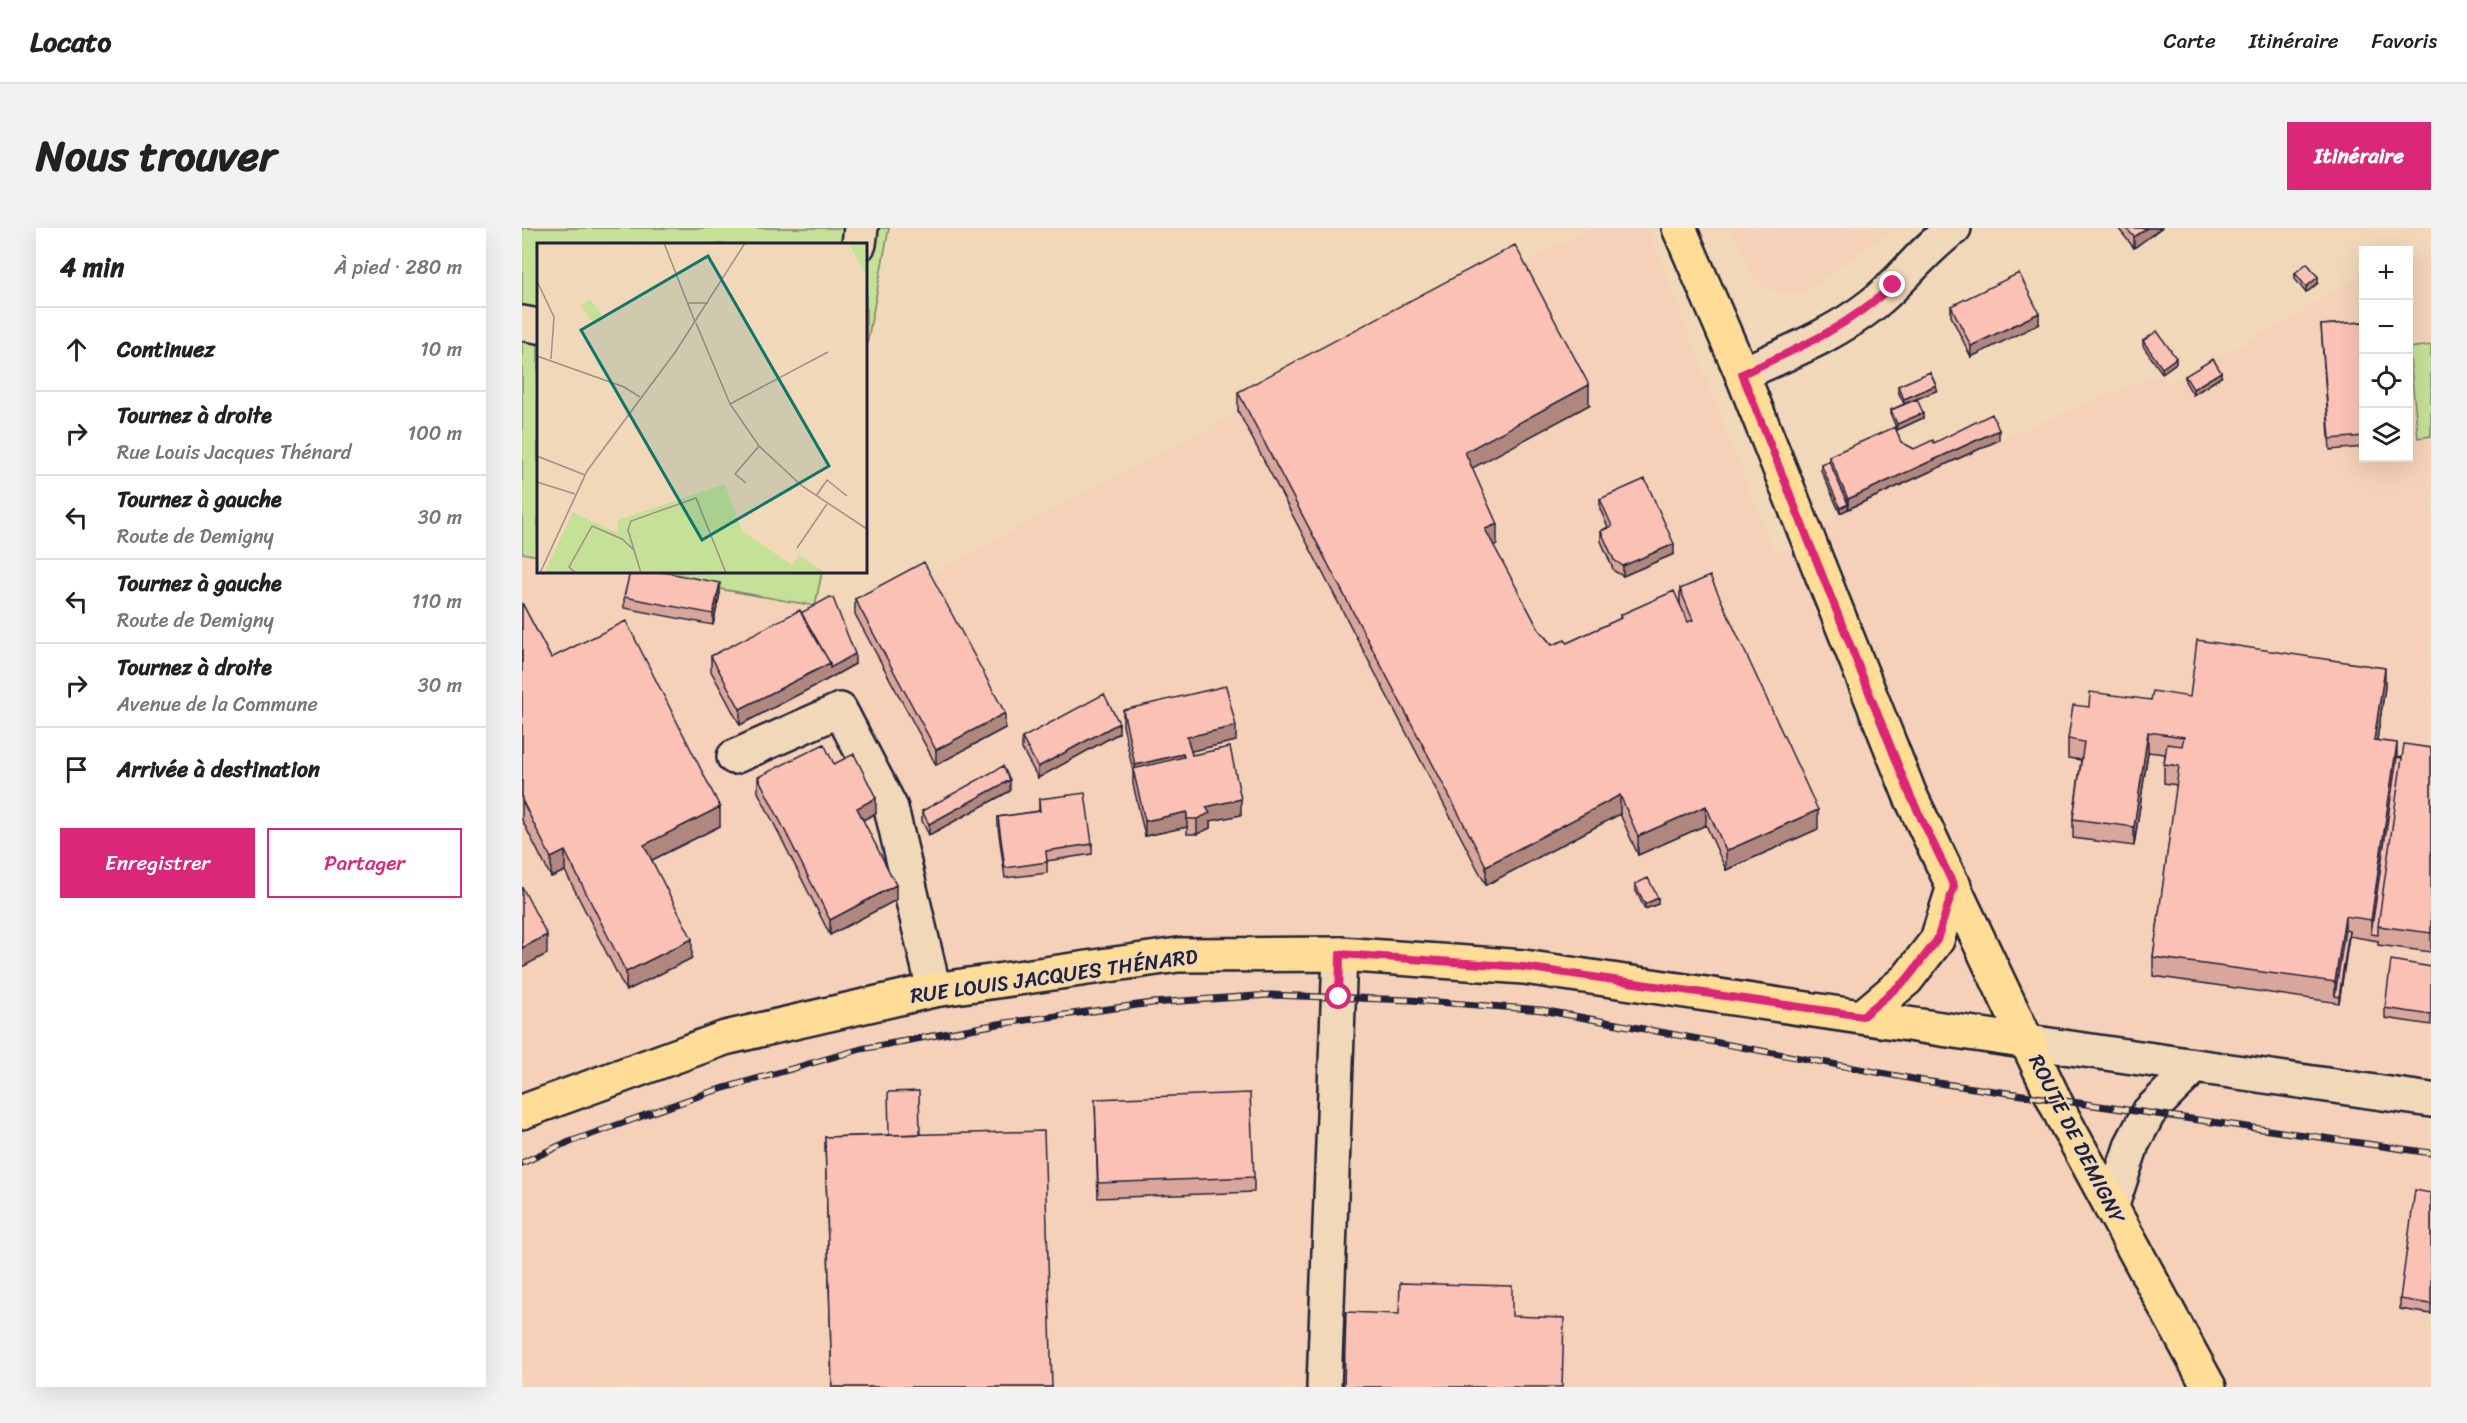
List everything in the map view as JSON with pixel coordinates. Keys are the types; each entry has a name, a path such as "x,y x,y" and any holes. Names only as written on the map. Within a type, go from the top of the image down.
{"main road":[{"name":"ROUTE DE DEMIGNY","path":"1679,228 1742,374 1910,795 2029,1042 2063,1118 2209,1387"},
{"path":"1863,1016 1907,979 1937,940 1954,886"},
{"name":"RUE LOUIS JACQUES THÉNARD","path":"522,1112 725,1038 934,990 1178,955 1340,954 1524,967 2029,1042"}],"street":[{"path":"859,243 861,228"},
{"path":"1742,374 1828,334 1872,304 1939,239 1954,228"},
{"path":"522,323 537,326"},
{"path":"734,757 840,710 891,808 934,990"},
{"path":"1324,1387 1340,954"},
{"path":"2029,1042 2431,1100"},
{"path":"2111,1208 2132,1144 2149,1112 2195,1066"}],"shaded area":[{"path":"1591,228 1647,228 1775,556 1840,513 1999,440 2162,373 2171,383 2287,321 2359,276 2359,462 2413,462 2413,257 2431,259 2431,1387 522,1387 522,552 537,555 537,573 631,573 855,614"},
{"path":"1731,228 1893,228 1802,293 1778,293 1756,281"}],"green space":[{"path":"522,228 889,228 867,344 867,243 537,243 537,556 522,553"},
{"path":"2431,345 2431,436 2418,438 2413,388 2413,347"},
{"path":"631,573 822,573 815,606"}],"building":[{"path":"2126,228 2147,228 2134,237"},
{"path":"1515,245 1589,385 1465,452 1497,524 1485,529 1539,630 1552,645 1565,640 1567,643 1621,618 1620,615 1674,591 1688,622 1693,620 1680,589 1710,576 1818,810 1726,851 1706,806 1638,836 1620,795 1486,866 1238,392"},
{"path":"2307,263 2318,277 2306,287 2295,273"},
{"path":"2019,273 2039,313 1971,346 1951,306"},
{"path":"2359,322 2359,436 2330,439 2321,325"},
{"path":"2157,331 2176,358 2162,368 2143,341"},
{"path":"2213,359 2221,372 2193,389 2185,376"},
{"path":"1930,372 1936,385 1904,399 1898,386"},
{"path":"1917,399 1923,413 1897,424 1891,410"},
{"path":"1992,414 1999,430 1848,499 1829,456 1895,427 1901,442 1914,449 1933,440 1934,443"},
{"path":"1829,461 1848,504 1840,508 1821,464"},
{"path":"1645,479 1674,544 1623,566 1614,560 1601,531 1612,526 1600,499"},
{"path":"924,562 1005,713 936,750 855,599"},
{"path":"630,573 668,573 720,583 713,614 624,597"},
{"path":"830,597 833,598 855,654 830,668 830,663 801,613"},
{"path":"522,603 551,658 626,621 720,807 644,845 692,939 626,972 565,851 551,858 522,800"},
{"path":"800,610 830,663 740,709 711,656"},
{"path":"2197,640 2385,668 2374,740 2397,743 2371,920 2345,916 2335,982 2153,957 2179,766 2164,764 2167,744 2182,746 2184,737 2148,732 2134,827 2073,819 2084,742 2068,739 2073,705 2089,707 2090,692 2151,700 2153,691 2190,697"},
{"path":"1226,686 1236,726 1187,737 1192,755 1230,747 1241,799 1206,807 1210,813 1197,819 1187,819 1187,812 1145,821 1133,769 1184,757 1183,754 1135,765 1123,710"},
{"path":"1104,694 1119,723 1038,767 1022,738"},
{"path":"824,744 834,764 854,754 876,798 857,808 896,885 830,920 758,777"},
{"path":"2404,744 2431,748 2431,933 2378,926"},
{"path":"2397,757 2402,758 2378,935 2371,934"},
{"path":"1003,766 1010,780 929,824 922,811"},
{"path":"1085,793 1092,844 1046,851 1047,862 1005,868 998,817 1040,811 1039,799"},
{"path":"1648,878 1658,898 1645,904 1635,884"},
{"path":"522,887 547,935 522,948"},
{"path":"2345,930 2349,931 2339,997 2335,996"},
{"path":"2391,960 2431,967 2431,1015 2385,1008"},
{"path":"919,1091 920,1134 889,1135 888,1092"},
{"path":"1250,1093 1254,1177 1098,1183 1095,1099"},
{"path":"1044,1131 1052,1387 832,1387 825,1137"},
{"path":"2415,1190 2431,1193 2431,1304 2400,1299"},
{"path":"1400,1283 1512,1286 1512,1316 1564,1318 1562,1387 1344,1387 1346,1312 1399,1314"}],"railway":[{"path":"522,1163 561,1145 707,1093 861,1049 998,1024 1152,1003 1270,995 1411,1000 1542,1010 1924,1081 2431,1153"}],"route":[{"path":"1339,997 1340,954 1524,967 1863,1016 1907,979 1937,940 1954,886 1910,795 1742,374 1828,334 1872,304 1893,285"}]}
